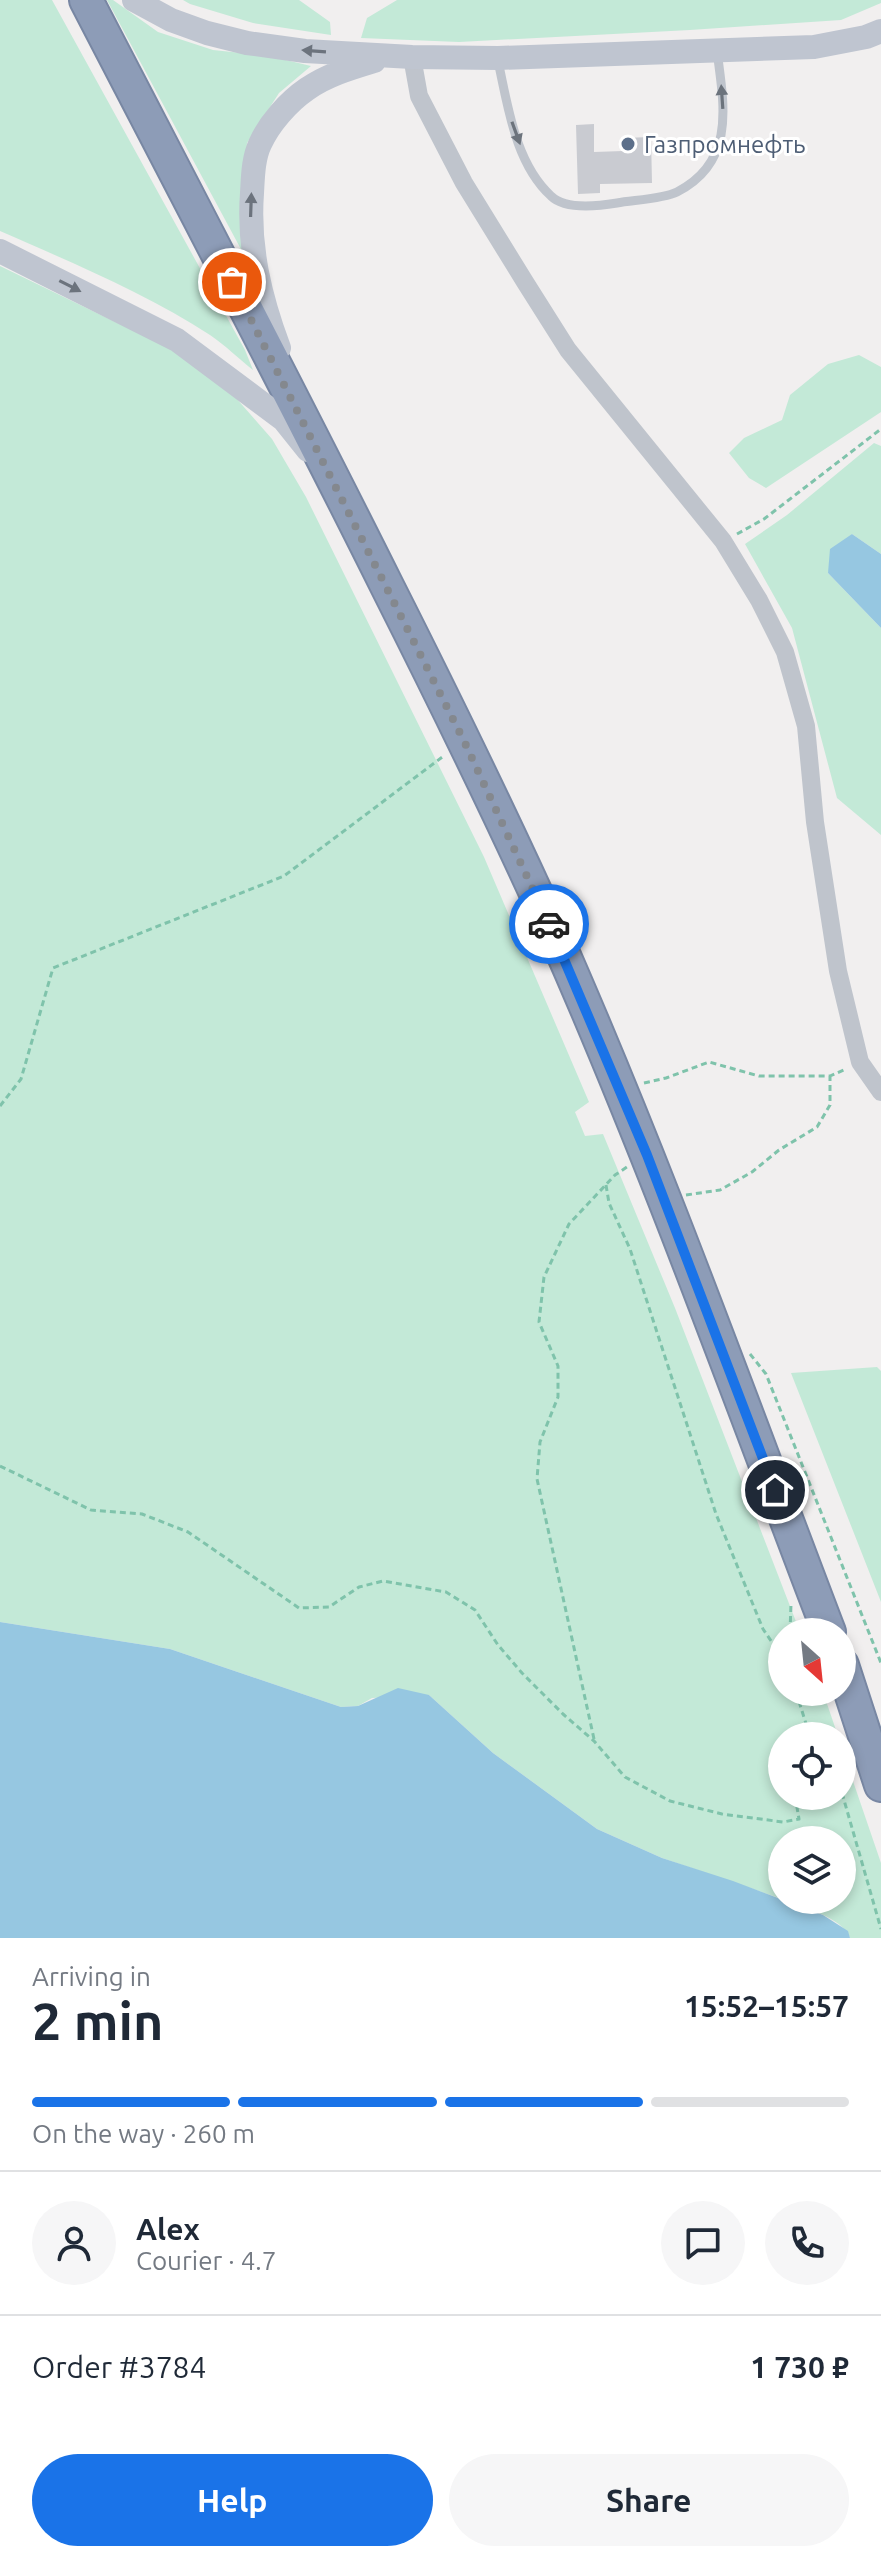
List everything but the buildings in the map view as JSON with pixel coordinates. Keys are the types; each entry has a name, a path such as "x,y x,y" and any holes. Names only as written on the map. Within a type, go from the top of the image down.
{"highway":[{"path":"86,0 352,516 464,741 555,936 665,1199 824,1618"},
{"path":"855,1706 881,1785"}],"main road":[{"path":"134,0 171,20 247,43 305,51 402,56 498,58 814,47 881,31"},
{"path":"288,389 286,366 260,291 250,235 253,170 260,144 282,111 306,89 335,73 402,56"},
{"path":"0,251 177,340 241,386 284,420 307,448 331,489 352,516"}],"street":[{"path":"402,56 464,183 546,316 568,350 723,541 759,600 785,652 806,726 815,822 838,971 860,1062 881,1092"}],"lane":[{"path":"498,58 511,120 535,178 554,199 575,205 606,205 675,193 706,172 722,140 723,100 717,51"}],"path":[{"path":"723,541 764,519 881,429"},
{"path":"0,1106 21,1079 53,968 284,876 464,741"},
{"path":"620,1089 666,1078 709,1062 759,1076 830,1076 860,1062"},
{"path":"665,1199 720,1190 817,1127 830,1105 830,1076"},
{"path":"594,1741 537,1479 540,1442 558,1397 558,1366 539,1322 544,1277 569,1224 606,1185 609,1203 630,1249 716,1514 768,1636"},
{"path":"743,1345 766,1374 881,1663"},
{"path":"0,1466 91,1510 142,1514 188,1532 299,1608 329,1607 359,1587 383,1581 446,1592 475,1610 498,1645 522,1673 594,1741 625,1777 670,1801 722,1814 783,1822 799,1819 797,1810"},
{"path":"847,1810 881,1929"}],"green space":[{"path":"0,0 52,0 245,350 253,370 210,335 161,306 0,231"},
{"path":"107,0 113,0 158,32 213,50 269,56 311,66 279,93 247,143 243,253"},
{"path":"183,0 299,0 330,22 331,35 253,23"},
{"path":"397,0 881,0 881,3 841,20 459,42 361,38 367,18"},
{"path":"0,266 171,349 229,390 272,439 306,497 484,857 589,1102 575,1112 585,1136 603,1134 675,1308 795,1618 768,1618 768,1706 828,1706 833,1722 768,1722 768,1810 856,1810 856,1790 881,1863 881,1938 850,1938 839,1925 820,1914 856,1914 856,1826 768,1826 768,1894 662,1858 597,1829 493,1753 429,1695 372,1698 358,1706 341,1707 170,1649 0,1622"},
{"path":"859,355 881,367 881,412 766,488 749,478 729,453 744,438 782,420 790,395 828,364"},
{"path":"874,443 881,446 881,554 852,534 828,573 881,628 881,835 837,798 792,628 745,544 787,515"},
{"path":"877,1367 881,1371 881,1602 791,1373"}],"water":[{"path":"852,534 881,554 881,628 828,573 830,549"},
{"path":"0,1622 170,1649 341,1707 358,1706 398,1688 429,1695 493,1753 597,1829 662,1858 768,1894 768,1914 823,1915 848,1931 850,1938 0,1938"}],"way so far":[{"path":"232,282 464,741 549,924"}],"place":[{"name":"Газпромнефть","path":"628,144"}],"route":[{"path":"549,924 647,1155 775,1490"}]}
